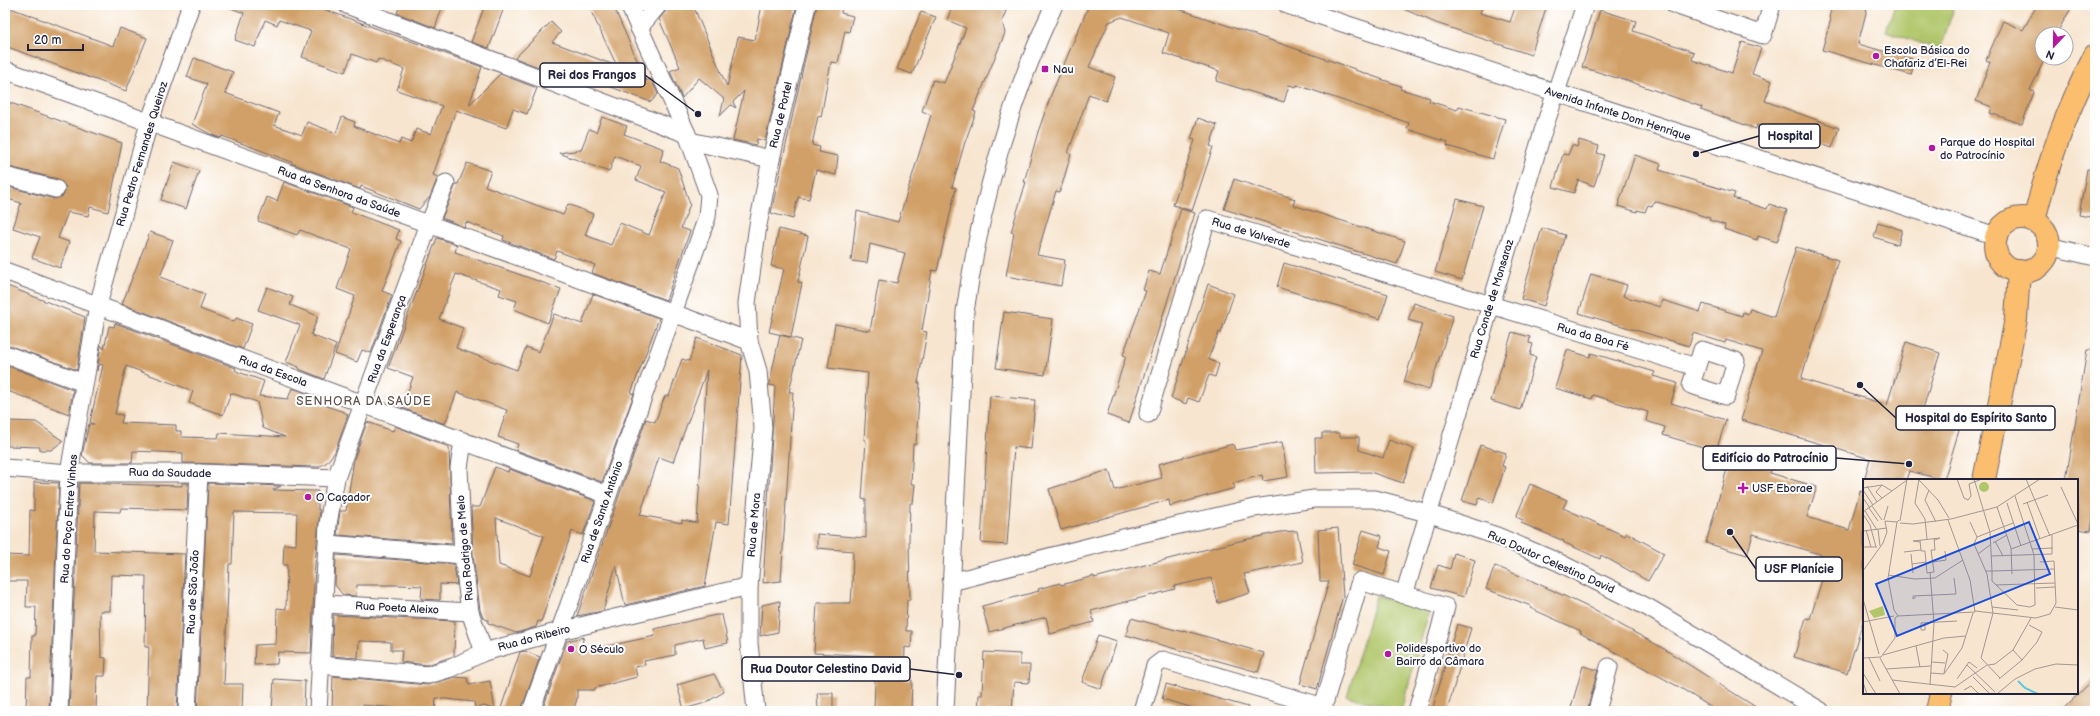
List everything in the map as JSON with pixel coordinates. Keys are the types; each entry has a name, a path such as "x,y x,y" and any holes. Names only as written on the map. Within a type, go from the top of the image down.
{"main road":[{"path":"2034,221 2053,150 2080,84 2095,55"},
{"path":"2015,218 2025,218 2034,221 2045,231 2048,246 2042,262 2032,269 2019,272 2010,269 2002,263 1994,246 1996,236 2000,228 2015,218"},
{"path":"1984,479 2016,319 2019,272"},
{"path":"1937,711 1941,694"}],"street":[{"name":"Rua Pedro Fernandes Queiroz","path":"98,305 149,123 191,5"},
{"path":"346,5 688,137 771,159"},
{"name":"Rua de Santo António","path":"531,711 673,313 709,207 709,195 688,137 629,5"},
{"path":"639,28 658,5"},
{"name":"Rua de Portel","path":"749,341 747,303 758,225 771,159 807,5"},
{"path":"945,711 965,312 973,256 986,197 1012,111 1029,62 1054,5"},
{"name":"Avenida Infante Dom Henrique","path":"1287,5 1996,236"},
{"name":"Rua Conde de Monsaraz","path":"1404,595 1489,306 1555,93 1585,5"},
{"path":"1675,5 1714,11 1763,35 1772,5"},
{"name":"Rua da Senhora da Saúde","path":"5,70 749,341"},
{"path":"5,176 56,189"},
{"name":"Rua da Esperança","path":"318,711 328,524 336,478 428,224 446,184"},
{"name":"Rua de Valverde","path":"1148,414 1207,219 1489,306"},
{"path":"2048,246 2095,257"},
{"name":"Rua da Escola","path":"5,271 608,495"},
{"name":"Rua do Poço Entre Vinhas","path":"59,711 69,473 98,305"},
{"name":"Rua da Boa Fé","path":"1489,306 1696,367"},
{"name":"Rua de Mora","path":"749,341 758,371 763,428 749,586 749,643 756,711"},
{"path":"5,354 84,383"},
{"name":"Rua Rodrigo de Melo","path":"463,441 459,468 463,554 470,612 484,652"},
{"name":"Rua da Saudade","path":"5,468 69,473 200,473 336,478"},
{"name":"Rua de São João","path":"187,711 200,473"},
{"name":"Rua Doutor Celestino David","path":"951,582 1127,537 1254,508 1314,499 1375,499 1428,513 1497,536 1558,562 1620,592 1821,711"},
{"path":"328,544 463,554"},
{"path":"1142,711 1155,666 1163,660 1323,709 1360,581 1446,607 1417,711"},
{"name":"Rua do Ribeiro","path":"320,665 428,675 451,668 484,652 523,641 749,586"},
{"name":"Rua Poeta Aleixo","path":"324,604 470,612"},
{"path":"1597,711 1609,667"}],"green space":[{"path":"1895,5 1955,5 1940,50 1886,31"},
{"name":"Polidesportivo do Bairro da Câmara","path":"1376,596 1429,612 1401,711 1347,696"}],"building":[{"path":"228,5 312,5 482,67 469,105 500,74 537,88 527,114 513,109 506,128 456,110 433,175 438,177 430,197 419,209 361,186 360,189 222,136 221,138 210,134 192,124 207,84 187,77 194,58 233,72 225,93 279,113 274,125 302,135 307,122 336,133 342,117 355,122 354,126 399,144 401,139 411,143 416,129 431,134 442,106 397,90 404,69 378,59 376,63 352,54 345,72 302,57 311,31 279,20 277,25 265,20 255,47 235,40 244,13 228,7"},
{"path":"400,5 443,5 435,28 397,13"},
{"path":"485,5 505,5 489,48 471,42"},
{"path":"588,5 613,5 646,81 651,79 658,94 651,102 547,63 544,69 515,58 551,22 561,32 552,42 617,66"},
{"path":"668,5 693,5 727,87 738,37 755,40 762,5 797,5 765,141 757,139 756,145 733,140 744,91 733,102 736,108 731,105 720,116 724,99 699,78 682,98 670,71 680,67 659,19 666,11"},
{"path":"817,5 842,5 841,13 853,16 849,32 845,31 838,63 831,62 821,117 818,116 812,145 820,147 819,152 838,156 836,175 816,170 809,199 798,197 793,219 771,213"},
{"path":"953,5 992,5 1006,11 1002,21 1005,33 973,111 976,112 965,142 952,187 956,188 937,271 932,270 922,331 927,332 918,383 920,383 916,444 913,444 911,484 915,484 913,503 910,503 910,600 907,600 906,631 912,631 911,648 905,647 904,680 912,680 911,710 874,709 876,656 814,653 817,603 851,603 853,551 817,548 817,534 866,538 866,500 862,499 866,441 864,440 868,373 828,368 835,324 870,331 879,280 897,283 905,253 870,244 867,263 851,261 857,211 898,222 931,115 922,111 933,80 944,83 966,28 947,20"},
{"path":"1089,5 1167,5 1355,69 1401,86 1400,89 1430,98 1429,101 1457,110 1459,106 1505,119 1493,159 1447,146 1448,142 1407,129 1409,123 1297,85 1296,87 1289,85 1284,102 1216,81 1219,71 1163,53 1169,33 1122,17 1109,22 1089,67 1115,77 1106,101 1089,94 1068,153 1071,154 1060,192 1056,191 1037,255 1065,260 1061,286 1006,276 1014,233 1011,232 1026,182 1024,182 1038,132 1051,95"},
{"path":"1394,5 1483,5 1480,13 1510,22 1516,5 1536,5 1546,8 1531,55 1436,23"},
{"path":"1832,5 1868,5 1858,44 1915,60 1911,75 1822,50 1831,19 1829,18"},
{"path":"2037,5 2073,5 2061,26 2034,26 2034,66 2041,66 2030,90 2034,92 2022,124 1990,113 1992,107 1976,101 1990,62 1986,60 2003,21 2023,30"},
{"path":"5,6 113,46 120,28 147,38 126,91 5,46"},
{"path":"1600,10 1636,21 1633,31 1694,52 1692,60 1732,73 1742,42 1761,48 1752,74 1772,81 1765,101 1839,128 1832,148 1783,131 1782,134 1757,125 1756,129 1701,109 1702,107 1617,77 1582,67"},
{"path":"921,12 936,17 912,74 897,69"},
{"path":"5,101 122,143 108,212 90,207 88,216 68,212 58,238 69,242 60,268 32,258 40,237 13,228 21,203 5,198 5,186 54,199 63,196 66,187 58,179 5,166"},
{"path":"602,117 627,126 624,134 664,149 660,161 678,168 690,204 681,228 690,231 666,300 592,273 595,265 557,251 554,259 503,240 504,236 466,222 464,227 442,218 456,184 458,184 467,163 491,171 485,186 563,215 568,204 593,214 585,235 611,245 620,223 649,235 666,192 636,180 641,166 615,156 609,172 559,153 581,150 589,129 596,132"},
{"path":"1198,118 1217,125 1210,146 1213,147 1192,211 1173,205 1195,140 1191,139"},
{"path":"1579,140 1599,146 1597,153 1604,155 1594,186 1578,180 1574,193 1553,187 1563,154 1568,155 1572,145 1577,147"},
{"path":"1635,155 1661,164 1659,170 1735,193 1733,198 1767,209 1769,204 1787,210 1777,242 1758,236 1757,240 1724,229 1725,225 1709,220 1710,218 1654,201 1652,206 1648,205 1645,212 1637,210 1637,212 1618,206"},
{"path":"174,162 199,171 186,209 161,200"},
{"path":"2087,169 2095,170 2095,218 2079,215"},
{"path":"1234,179 1295,199 1293,205 1405,241 1397,264 1224,209"},
{"path":"284,182 353,207 351,212 399,230 396,239 401,241 382,291 392,295 371,353 362,350 357,362 335,354 355,296 337,289 351,249 300,230 297,235 258,221 267,197 277,201"},
{"path":"1457,199 1483,206 1462,280 1435,272"},
{"path":"1181,209 1195,213 1129,423 1107,415 1126,356 1123,355 1146,291 1143,290 1149,271 1160,274"},
{"path":"1878,222 1902,230 1898,245 1874,237"},
{"path":"1542,228 1565,235 1544,306 1521,299"},
{"path":"779,229 808,236 798,282 802,283 791,337 769,332 784,269 771,266"},
{"path":"150,232 173,240 160,277 205,294 200,309 234,322 236,318 252,324 243,349 122,304"},
{"path":"437,238 457,245 455,252 561,289 548,323 514,309 517,301 499,295 501,289 456,274 439,319 463,328 456,348 517,370 526,347 539,352 554,314 582,324 593,294 659,318 631,393 634,394 602,482 516,450 518,444 498,437 507,410 457,392 445,424 402,408 413,377 388,368"},
{"path":"1796,247 1838,260 1801,379 1887,405 1906,342 1940,353 1921,415 1960,427 1944,479 1909,471 1906,479 1864,479 1870,459 1741,420 1762,351 1726,340 1725,343 1693,333 1689,346 1579,313 1591,274 1627,285 1623,296 1660,307 1662,300 1700,312 1703,304 1742,316 1743,312 1748,314 1750,309 1774,317"},
{"path":"1284,263 1388,294 1380,319 1277,287"},
{"path":"1208,284 1234,294 1221,333 1219,332 1208,359 1219,364 1215,377 1209,375 1199,402 1188,398 1186,404 1171,398"},
{"path":"5,285 85,317 77,370 5,344"},
{"path":"267,287 293,297 290,305 318,316 311,335 336,345 324,379 286,362 300,325 258,310"},
{"path":"1414,303 1453,316 1429,390 1404,382 1422,324 1408,320"},
{"path":"1004,312 1053,319 1045,375 996,368"},
{"path":"115,323 236,368 235,370 238,372 264,381 259,396 288,399 292,388 317,397 315,402 344,412 348,415 335,452 326,463 318,467 183,463 183,453 133,451 132,463 90,463 82,455 89,424 94,424 90,422 103,365 100,364 97,371 101,345 104,349 109,326 114,327","holes":["126,366 193,391 189,403 223,415 231,393 257,402 263,428 285,437 219,433 218,438 181,437 181,431 176,431 176,425 121,423 123,415 115,414"]},
{"path":"1512,332 1530,337 1529,343 1533,344 1530,355 1536,357 1520,410 1491,401"},
{"path":"780,335 801,340 789,392 793,392 781,581 763,583 775,386 769,385"},
{"path":"697,338 742,355 729,524 716,522 705,586 625,605 616,565 603,611 577,616 646,419 655,422 665,396 669,396 682,359 689,361","holes":["707,370 697,523 682,520 682,523 640,515 659,457 673,462"]},
{"path":"1567,350 1590,357 1591,353 1655,372 1653,376 1677,383 1671,403 1726,420 1716,451 1663,435 1665,427 1646,421 1648,412 1593,395 1592,399 1555,388"},
{"path":"2087,350 2095,350 2095,506 2091,531 2078,529 2078,479 2066,479"},
{"path":"5,365 73,390 69,414 5,390"},
{"path":"990,396 1035,400 1031,449 1014,447 1007,545 981,543"},
{"path":"8,421 36,422 63,441 51,450 40,450 40,447 7,446"},
{"path":"367,422 393,431 395,426 449,447 452,544 337,535 340,511 346,511 354,459"},
{"path":"1322,433 1339,433 1340,437 1359,437 1359,450 1383,458 1389,440 1414,449 1403,483 1370,472 1316,473 1315,438 1322,438"},
{"path":"1282,442 1288,477 1263,481 1262,475 1233,483 1235,488 1170,506 1169,500 1061,530 1049,489 1109,470 1115,490 1162,478 1158,464 1233,444 1235,450"},
{"path":"1480,445 1506,453 1502,466 1505,467 1493,503 1479,498 1477,505 1462,501"},
{"path":"1731,455 1772,468 1770,473 1817,487 1807,517 1849,530 1860,491 1863,492 1863,621 1847,673 1794,657 1806,618 1810,619 1829,557 1753,534 1747,555 1706,543"},
{"path":"495,467 508,472 509,469 595,501 583,535 572,531 541,622 538,621 536,627 516,633 488,623 488,620 483,618 480,610 473,554 471,507 480,507","holes":["496,518 544,536 530,576 499,565"]},
{"path":"34,482 59,483 49,711 26,711 27,677 31,677 32,636 35,636 36,607 26,607 27,581 5,581 5,555 29,556 30,510 34,511"},
{"path":"79,483 182,486 182,483 188,483 187,510 121,508 120,512 95,511 94,551 185,554 177,711 147,711 149,647 145,647 146,576 111,575 110,611 100,611 101,657 106,658 105,676 97,676 96,711 69,711"},
{"path":"208,483 281,486 273,490 318,491 318,510 320,510 315,563 311,653 278,652 277,664 254,665 255,645 276,644 277,608 286,609 287,565 283,565 284,544 296,545 297,513 234,512 232,564 229,564 224,684 243,684 242,711 197,711"},
{"path":"1530,484 1567,500 1563,508 1625,536 1627,533 1664,553 1648,581 1601,555 1600,559 1563,542 1564,541 1521,523 1523,520 1516,517"},
{"path":"1338,528 1343,596 1317,689 1300,684 1329,581 1320,581 1318,530"},
{"path":"1363,530 1382,536 1379,547 1391,551 1384,575 1352,565"},
{"path":"1297,531 1303,562 1244,574 1250,593 1218,603 1211,578 1174,586 1175,589 1091,611 1094,622 1050,634 1046,617 989,632 982,606 1039,591 1038,589 1060,583 1061,585 1094,576 1094,578 1280,532"},
{"path":"1454,553 1475,560 1464,597 1431,588 1438,565 1450,569"},
{"path":"336,555 454,564 457,585 440,584 440,600 421,599 422,586 357,585 356,596 343,595 335,585"},
{"path":"1495,566 1528,579 1590,608 1661,647 1762,711 1717,711 1679,687 1580,633 1581,631 1530,608 1531,606 1486,589"},
{"path":"780,601 778,632 760,636 762,605"},
{"path":"333,615 455,621 454,656 427,665 401,662 402,650 391,650 391,642 359,641 358,658 332,656"},
{"path":"716,615 722,615 728,643 705,648 703,638 675,645 675,655 644,661 645,665 635,667 637,677 595,688 595,690 577,690 577,699 573,711 542,711 567,641 584,637 579,652 655,636 654,629"},
{"path":"1131,618 1183,632 1183,630 1264,653 1258,672 1126,635"},
{"path":"1457,624 1471,628 1447,711 1432,711"},
{"path":"1098,635 1117,641 1101,689 1082,682"},
{"path":"525,651 540,657 521,711 500,711 520,652"},
{"path":"984,652 1020,654 1020,665 1030,665 1029,683 1014,682 1012,711 978,711 979,695 982,695"},
{"path":"1583,666 1598,670 1587,711 1570,711"},
{"path":"714,674 724,692 705,703 684,709 677,685"},
{"path":"333,676 427,685 455,677 467,678 469,685 490,681 495,710 484,706 475,708 474,702 436,698 435,711 362,705 362,711 332,710"},
{"path":"2095,678 2095,711 2061,711"},
{"path":"274,679 305,681 304,711 272,711"},
{"path":"1166,684 1248,707 1247,711 1204,711 1162,699"},
{"path":"817,693 833,693 833,709 818,709"}],"place":[{"name":"Escola Básica do Chafariz d’El-Rei","path":"1876,56"},
{"name":"Nau","path":"1045,69"},
{"name":"Rei dos Frangos","path":"698,114"},
{"name":"Parque do Hospital do Patrocínio","path":"1932,148"},
{"name":"Hospital","path":"1696,154"},
{"name":"Hospital do Espírito Santo","path":"1860,385"},
{"name":"Edifício do Patrocínio","path":"1909,464"},
{"name":"USF Eborae","path":"1743,488"},
{"name":"O Caçador","path":"308,497"},
{"name":"USF Planície","path":"1730,532"},
{"name":"O Século","path":"571,649"},
{"name":"Polidesportivo do Bairro da Câmara","path":"1388,654"},
{"name":"Rua Doutor Celestino David","path":"959,675"}],"district":[{"name":"SENHORA DA SAÚDE","path":"364,401"}]}
